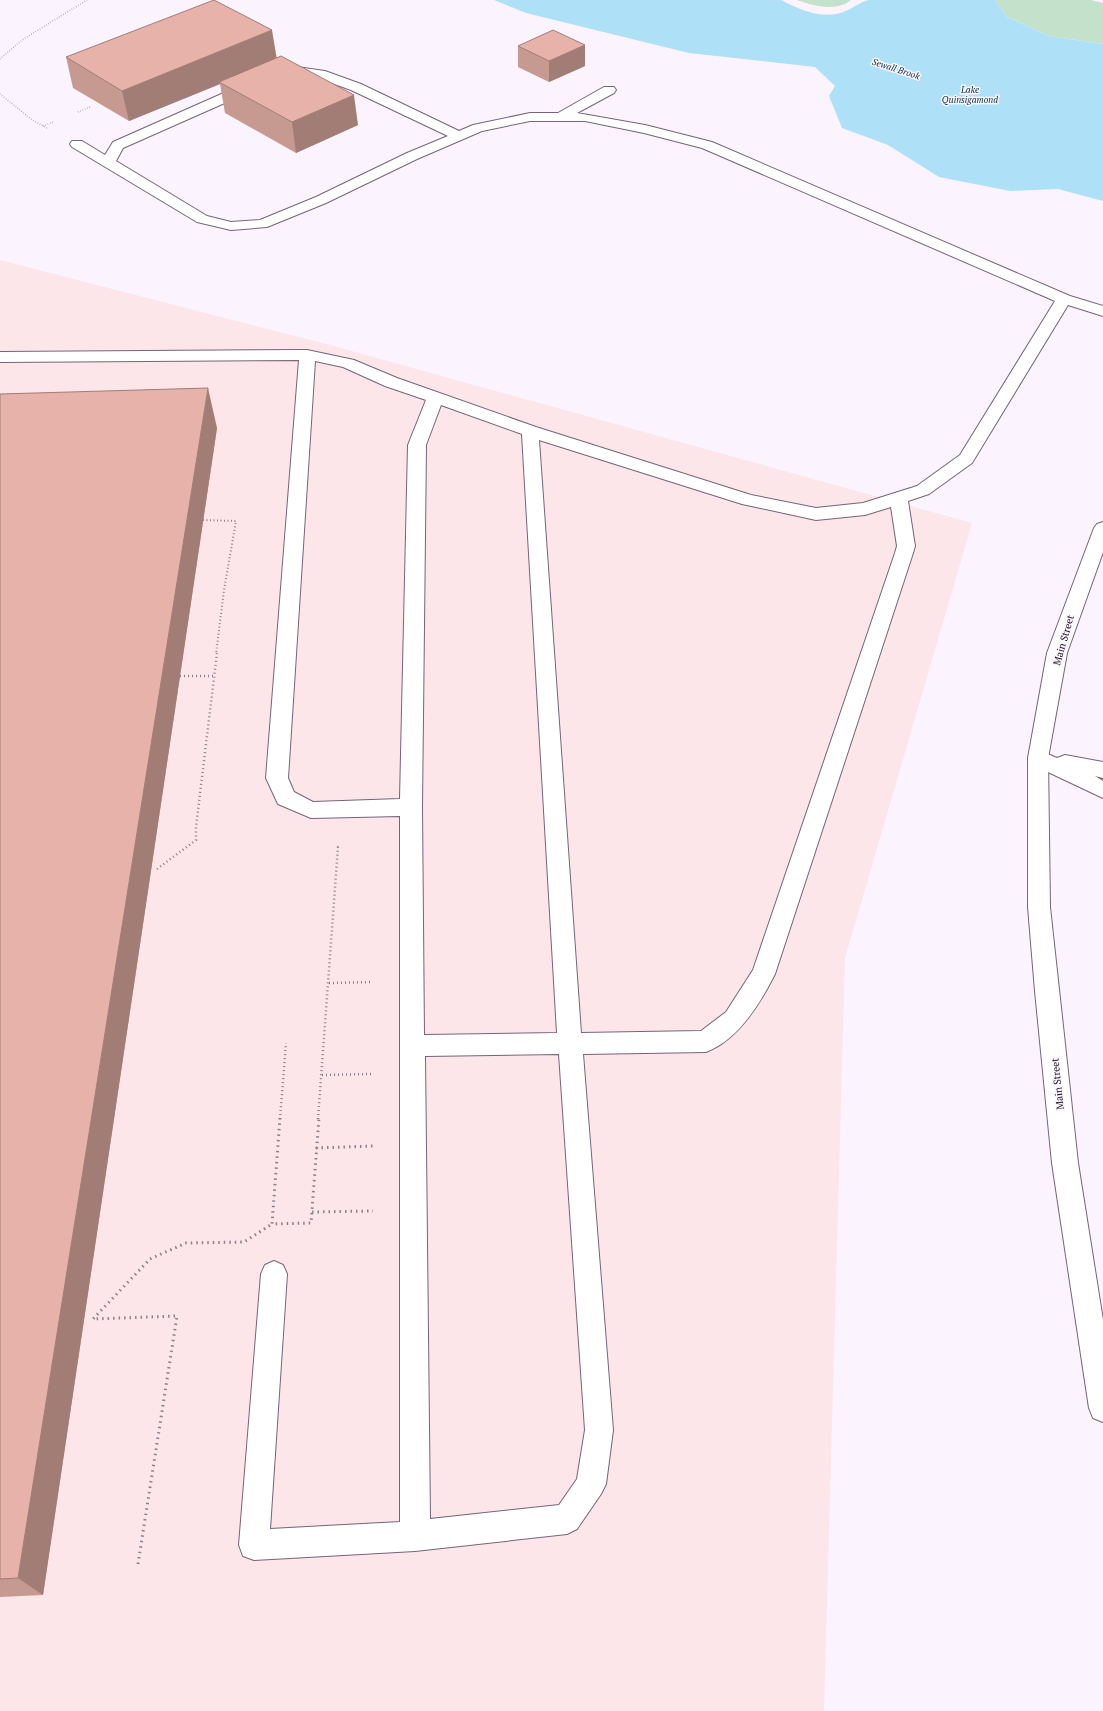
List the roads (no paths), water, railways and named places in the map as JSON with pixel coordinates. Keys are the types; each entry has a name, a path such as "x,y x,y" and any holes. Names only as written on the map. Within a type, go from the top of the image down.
{"main road":[{"path":"275,76 290,70 320,74 356,87 459,136"},
{"path":"108,162 118,145 261,82"},
{"path":"561,117 609,90"},
{"path":"77,144 202,219 231,226 262,224 322,200 478,128 530,117 585,117 644,129 707,145 1064,299 1103,311"},
{"path":"0,357 307,355 348,363 391,382 530,431 748,500 816,514 865,509 923,490 966,459 1064,299"},
{"path":"307,355 277,778 286,798 311,810 411,807"},
{"path":"415,1536 411,807 417,445 435,398"},
{"path":"274,1274 254,1545 415,1536 567,1518 591,1484 599,1430 570,1043 530,431"},
{"path":"412,1046 706,1041 734,1019 763,974 904,553 906,546 899,498"},
{"name":"Main Street","path":"1103,528 1057,653 1038,758 1039,907 1047,991 1065,1163 1103,1408"},
{"path":"1038,758 1103,770"},
{"path":"1038,758 1103,790"}],"water":[{"name":"Lake Quinsigamond","path":"494,0 781,0 805,11 822,15 831,15 848,10 868,0 995,0 1007,17 1049,36 1103,44 1103,201 1058,189 1010,191 939,177 888,145 842,128 829,96 835,86 815,67 689,53 526,13"}],"water label":[{"name":"Sewall Brook","path":"896,69"}]}
